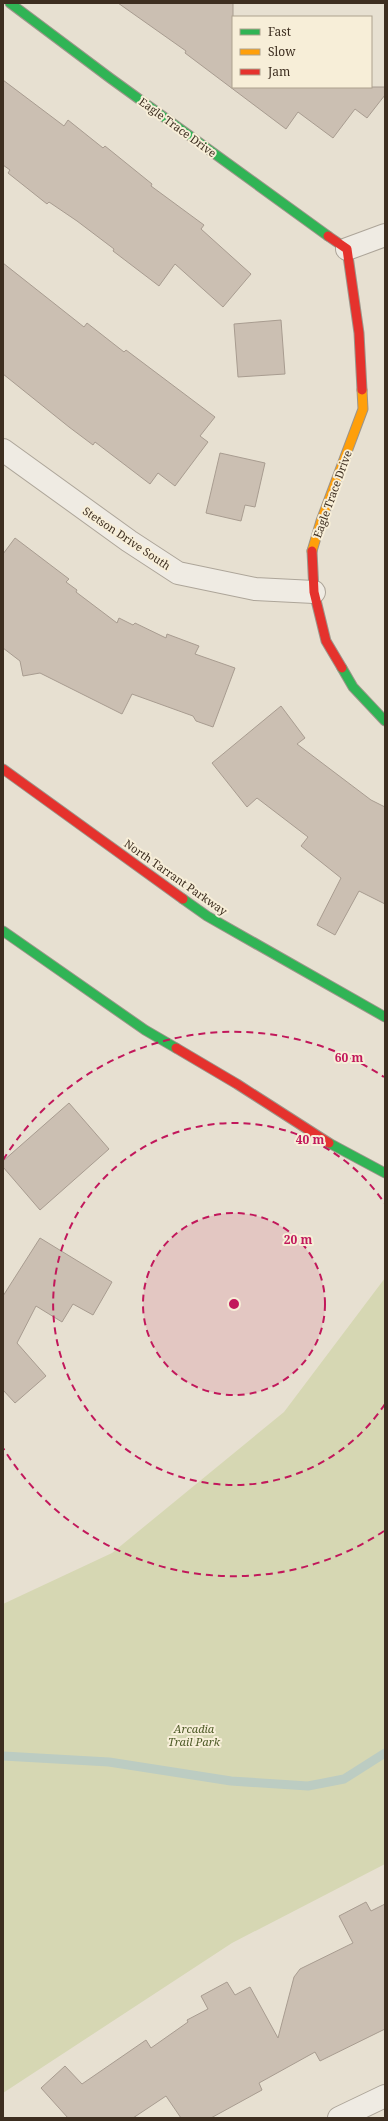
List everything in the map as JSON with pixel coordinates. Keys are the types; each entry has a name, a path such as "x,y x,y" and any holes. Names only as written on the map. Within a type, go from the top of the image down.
{"street":[{"name":"Eagle Trace Drive","path":"10,3 110,78 347,249 359,333 363,409 321,521 312,551 314,592 326,641 353,687 385,721"},
{"path":"347,249 385,235"},
{"name":"Stetson Drive South","path":"3,450 129,541 178,573 255,589 314,592"},
{"name":"North Tarrant Parkway","path":"3,769 207,916 385,1017"},
{"path":"3,931 145,1030 237,1084 321,1139 385,1173"},
{"path":"340,2118 385,2096"}],"green space":[{"name":"Arcadia Trail Park","path":"385,1278 385,1864 232,1943 3,2093 3,1604 112,1553 284,1412"}],"building":[{"path":"118,3 233,3 232,88 385,87 385,95 367,118 355,109 333,138 298,112 286,129 185,53 186,51"},
{"path":"3,80 64,126 68,120 103,148 105,146 152,184 151,186 204,225 201,229 251,274 223,307 175,264 159,286 77,221 49,202 47,204 8,173 10,170 3,165"},
{"path":"3,263 84,327 87,323 124,352 126,350 215,417 200,436 208,442 175,486 158,473 150,484 95,442 93,445 3,374"},
{"path":"281,320 285,374 238,377 234,324"},
{"path":"220,453 265,463 255,507 245,505 241,521 206,513"},
{"path":"15,538 69,579 66,582 77,590 76,592 117,623 119,618 133,625 135,623 166,638 167,634 199,646 195,654 235,668 213,727 196,721 193,716 132,694 122,714 40,673 23,676 20,661 3,648 3,554"},
{"path":"281,706 305,738 297,744 371,800 385,807 385,904 359,891 335,935 317,925 341,878 301,846 308,837 257,798 247,807 212,763"},
{"path":"69,1103 109,1149 40,1210 3,1167 3,1161"},
{"path":"40,1238 112,1282 93,1315 73,1304 62,1322 36,1306 17,1343 46,1376 15,1403 3,1390 3,1296"},
{"path":"366,1902 371,1911 385,1904 385,2029 320,2061 315,2052 259,2083 262,2090 211,2118 181,2118 166,2096 133,2118 68,2118 41,2088 65,2066 82,2084 146,2040 151,2048 188,2022 187,2020 208,2009 201,1996 227,1982 235,1995 250,1987 278,2038 294,1977 300,1969 353,1943 339,1916"}],"waterway":[{"path":"3,1756 109,1762 231,1781 308,1786 344,1779 385,1753"}],"traffic: fast":[{"path":"10,3 110,78 328,236"},
{"path":"342,668 353,687 385,721"},
{"path":"183,899 207,916 385,1017"},
{"path":"3,931 145,1030 176,1048"},
{"path":"329,1143 385,1173"}],"traffic: slow":[{"path":"312,551 321,521 363,409 362,390"}],"traffic: jam":[{"path":"328,236 347,249 359,333 362,390"},
{"path":"312,551 314,592 326,641 342,668"},
{"path":"3,769 183,899"},
{"path":"176,1048 237,1084 329,1143"}]}
